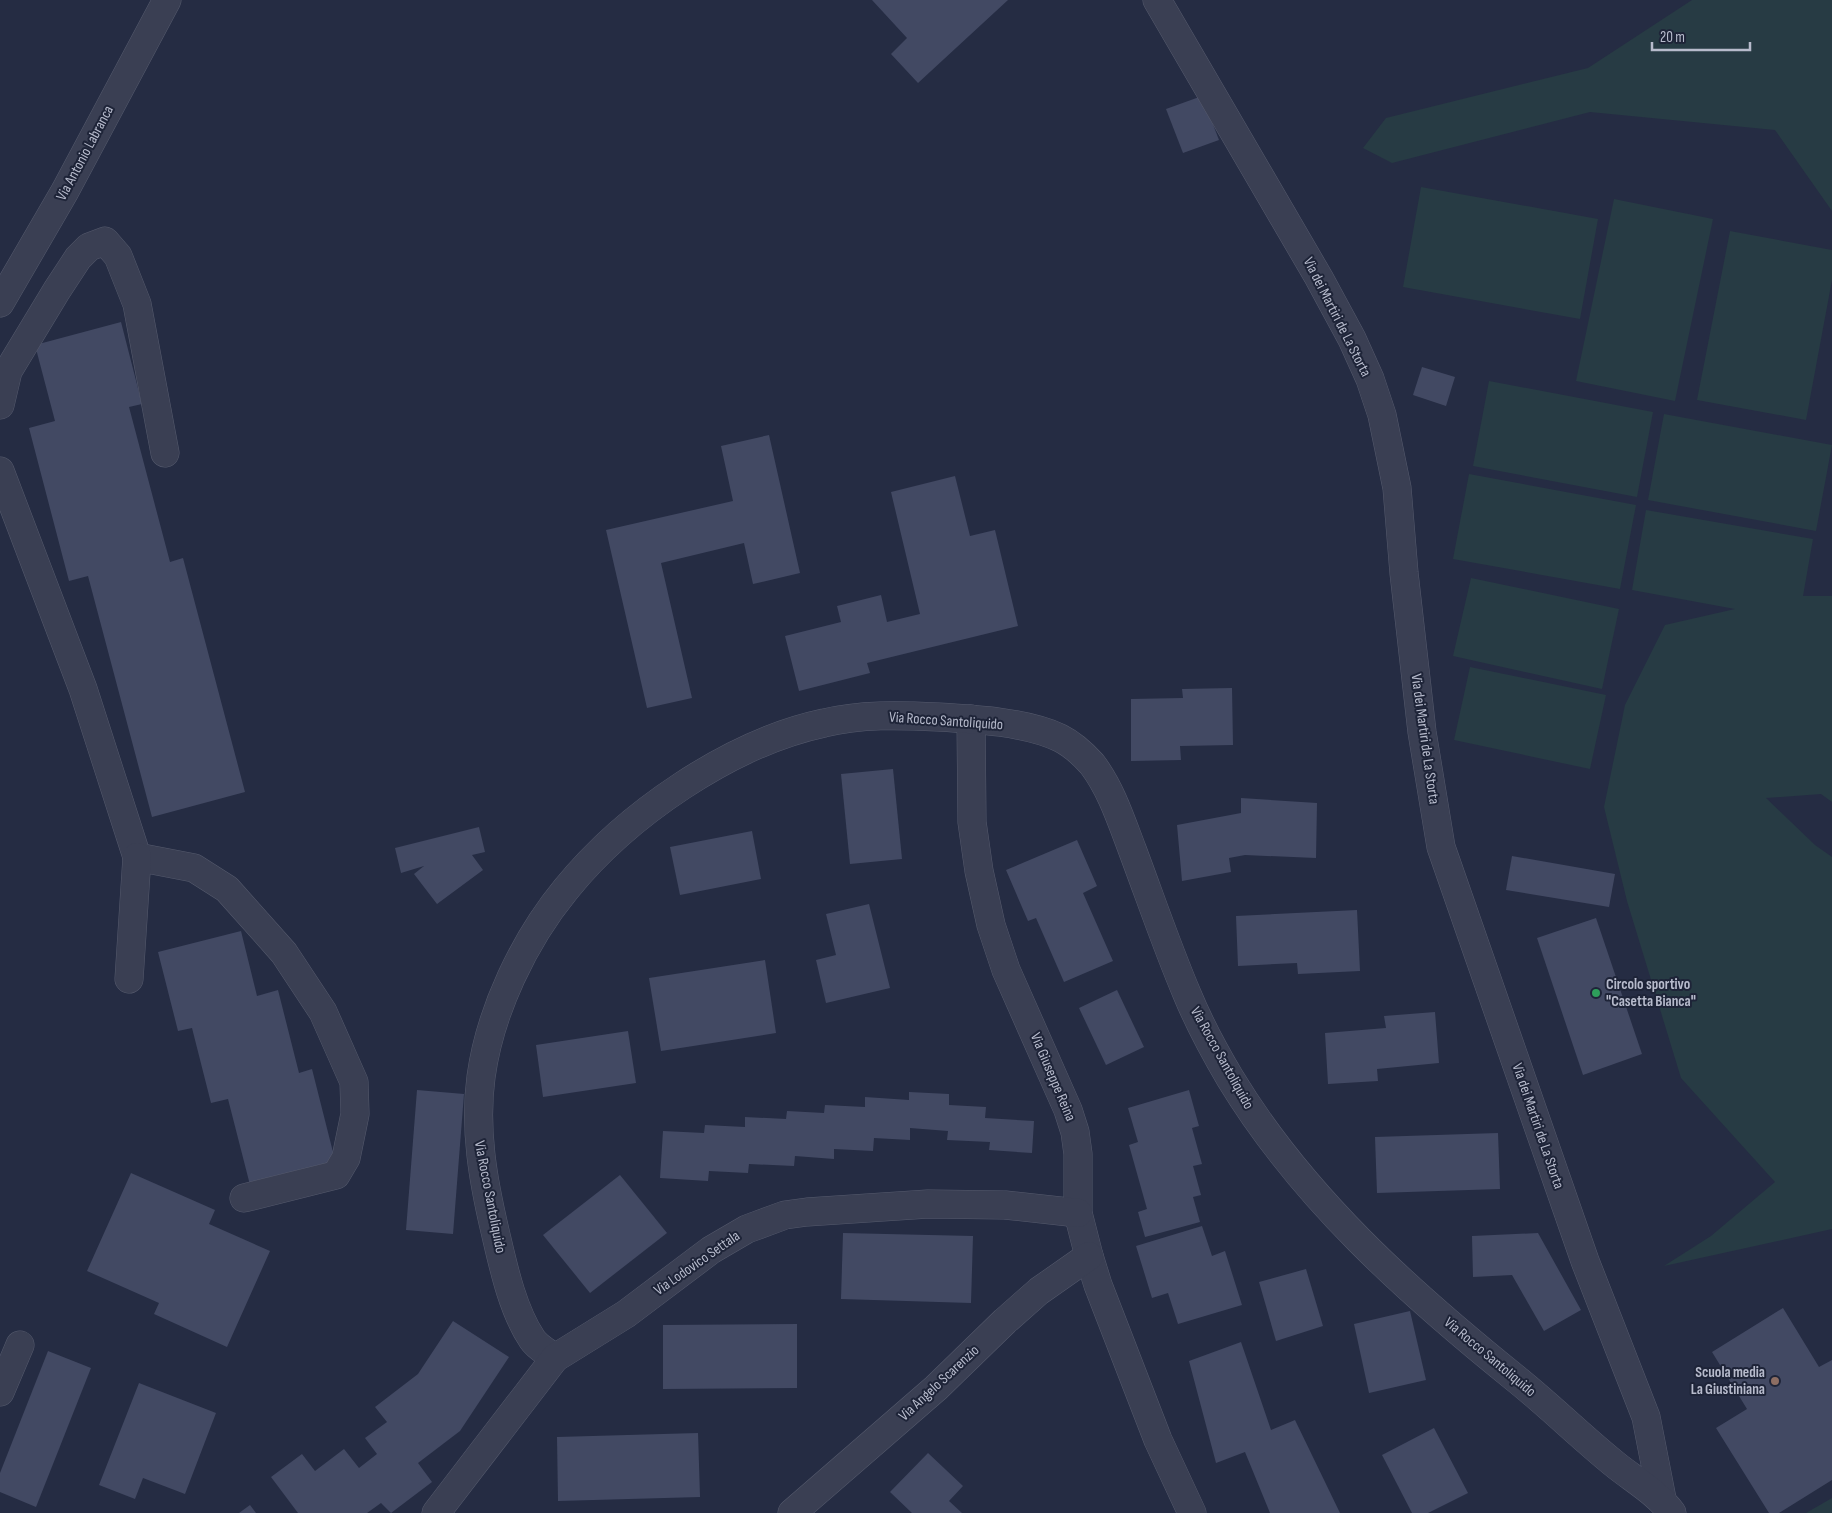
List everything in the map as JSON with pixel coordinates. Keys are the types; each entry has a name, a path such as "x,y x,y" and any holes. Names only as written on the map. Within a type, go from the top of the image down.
{"street":[{"name":"Via Antonio Labranca","path":"0,303 65,191 167,0"},
{"name":"Via dei Martiri de La Storta","path":"1157,0 1319,278 1352,339 1370,379 1382,415 1397,488 1404,573 1422,732 1441,847 1586,1261 1646,1417 1667,1506"},
{"path":"0,404 8,371 57,290 78,258 89,246 105,241 118,256 138,304 165,453"},
{"path":"0,469 83,689 137,857 129,979"},
{"name":"Via Rocco Santoliquido","path":"555,1358 534,1343 521,1318 510,1289 484,1182 477,1129 481,1077 486,1049 495,1018 519,963 549,912 585,867 626,828 688,782 753,747 808,726 866,716 971,719 1047,733 1061,739 1083,754 1102,779 1110,794 1186,992 1207,1038 1231,1079 1284,1158 1320,1201 1359,1241 1465,1338 1552,1408 1616,1465 1667,1506"},
{"name":"Via Giuseppe Reina","path":"971,719 972,822 981,880 991,926 1006,970 1068,1110 1075,1132 1078,1154 1078,1213 1098,1285 1158,1440 1192,1513"},
{"path":"137,857 194,868 227,889 284,953 318,1005 354,1082 355,1114 346,1158 336,1175 244,1198"},
{"name":"Via Lodovico Settala","path":"436,1513 555,1358 626,1314 710,1250 747,1229 785,1216 846,1208 928,1204 1005,1205 1078,1213"},
{"name":"Via Angelo Scarenzio","path":"792,1513 936,1388 1032,1297 1089,1256"},
{"path":"0,1392 20,1345"}],"shaded area":[{"path":"1692,0 1832,0 1832,211 1775,130 1590,112 1392,163 1363,148 1386,118 1588,68"},
{"path":"1421,187 1598,219 1580,319 1403,287"},
{"path":"1614,199 1713,219 1675,401 1576,381"},
{"path":"1730,231 1832,250 1832,280 1806,420 1697,400"},
{"path":"1489,381 1653,412 1637,497 1473,466"},
{"path":"1664,414 1832,445 1816,531 1648,500"},
{"path":"1469,474 1636,505 1620,589 1453,559"},
{"path":"1646,510 1813,539 1803,596 1832,596 1832,802 1821,794 1766,798 1815,845 1832,857 1832,1229 1664,1266 1711,1236 1775,1182 1681,1078 1627,901 1604,807 1625,705 1665,625 1735,609 1632,590"},
{"path":"1471,578 1619,609 1602,689 1453,656"},
{"path":"1470,667 1606,695 1590,769 1454,740"},
{"path":"1832,1498 1832,1513 1806,1513"}],"building":[{"path":"872,0 1008,0 918,83 891,54 907,38"},
{"path":"1202,96 1219,140 1183,153 1166,109"},
{"path":"121,322 142,404 129,407 170,562 183,558 245,792 152,817 88,576 69,581 29,428 55,421 35,345"},
{"path":"1422,367 1455,377 1446,406 1413,395"},
{"path":"769,435 800,573 753,584 744,543 661,563 692,698 647,708 606,530 733,501 721,446"},
{"path":"955,476 970,536 995,530 1018,626 867,663 870,673 799,691 785,636 841,622 837,606 881,595 887,622 920,614 891,492"},
{"path":"1232,688 1233,745 1180,746 1181,760 1131,761 1131,699 1183,698 1182,689"},
{"path":"893,769 902,859 850,864 841,774"},
{"path":"1241,798 1317,803 1316,858 1245,855 1229,858 1231,872 1182,881 1177,825 1241,813"},
{"path":"479,827 485,852 472,855 483,870 437,904 414,874 424,866 401,873 395,848"},
{"path":"752,831 761,879 680,895 670,847"},
{"path":"1077,840 1097,886 1083,893 1113,961 1064,982 1036,918 1028,921 1006,870"},
{"path":"1512,856 1615,874 1609,907 1506,890"},
{"path":"869,904 890,988 826,1003 816,960 836,955 826,914"},
{"path":"1357,910 1360,971 1298,974 1297,963 1238,966 1236,916"},
{"path":"1596,918 1642,1054 1583,1075 1537,938"},
{"path":"241,931 257,996 278,990 299,1073 312,1069 336,1164 250,1185 228,1099 211,1103 192,1028 178,1031 158,952"},
{"path":"765,960 776,1033 661,1051 649,978"},
{"path":"1117,990 1144,1047 1106,1065 1079,1008"},
{"path":"1435,1012 1439,1063 1377,1069 1378,1081 1328,1084 1325,1033 1386,1028 1384,1016"},
{"path":"628,1031 636,1083 543,1097 536,1045"},
{"path":"417,1090 464,1094 453,1234 406,1230"},
{"path":"1189,1090 1199,1126 1192,1128 1202,1164 1193,1166 1201,1195 1193,1197 1200,1222 1145,1237 1138,1212 1147,1209 1129,1145 1138,1142 1128,1108"},
{"path":"909,1092 949,1094 949,1105 986,1107 985,1118 1034,1121 1032,1153 989,1150 990,1142 947,1140 948,1131 910,1128 910,1140 874,1138 873,1151 834,1149 834,1159 795,1156 794,1166 749,1164 748,1173 709,1171 708,1181 660,1178 663,1131 704,1133 705,1125 745,1127 745,1117 786,1119 787,1111 824,1113 825,1105 865,1107 865,1097 909,1100"},
{"path":"1498,1133 1500,1189 1377,1193 1375,1137"},
{"path":"131,1173 215,1210 209,1224 270,1251 227,1347 154,1314 159,1303 87,1271"},
{"path":"620,1175 667,1233 590,1293 543,1235"},
{"path":"1202,1226 1212,1256 1225,1251 1242,1305 1178,1324 1168,1293 1152,1298 1136,1246"},
{"path":"843,1233 973,1236 971,1303 841,1299"},
{"path":"1538,1233 1581,1310 1544,1331 1512,1275 1473,1277 1472,1236"},
{"path":"1306,1269 1323,1326 1276,1341 1259,1282"},
{"path":"1783,1308 1819,1367 1832,1360 1832,1480 1779,1513 1769,1513 1716,1428 1747,1409 1712,1352"},
{"path":"1410,1311 1426,1380 1369,1393 1354,1324"},
{"path":"453,1321 509,1357 460,1431 418,1463 432,1482 391,1513 381,1503 367,1513 298,1513 271,1477 302,1454 315,1471 344,1449 359,1468 377,1454 365,1438 387,1422 375,1407 418,1374"},
{"path":"797,1324 797,1388 663,1389 663,1325"},
{"path":"1241,1342 1271,1430 1295,1420 1340,1513 1270,1513 1245,1452 1216,1463 1189,1361"},
{"path":"48,1351 91,1368 36,1507 0,1492 0,1473"},
{"path":"139,1383 216,1413 185,1494 143,1478 135,1499 99,1485"},
{"path":"1434,1428 1468,1493 1428,1513 1412,1513 1382,1455"},
{"path":"698,1433 700,1497 558,1501 557,1437"},
{"path":"928,1453 963,1486 949,1501 962,1513 912,1513 890,1492"},
{"path":"250,1505 256,1513 239,1513"}],"place":[{"name":"Circolo sportivo \"Casetta Bianca\"","path":"1596,993"},
{"name":"Scuola media La Giustiniana","path":"1775,1381"}]}
